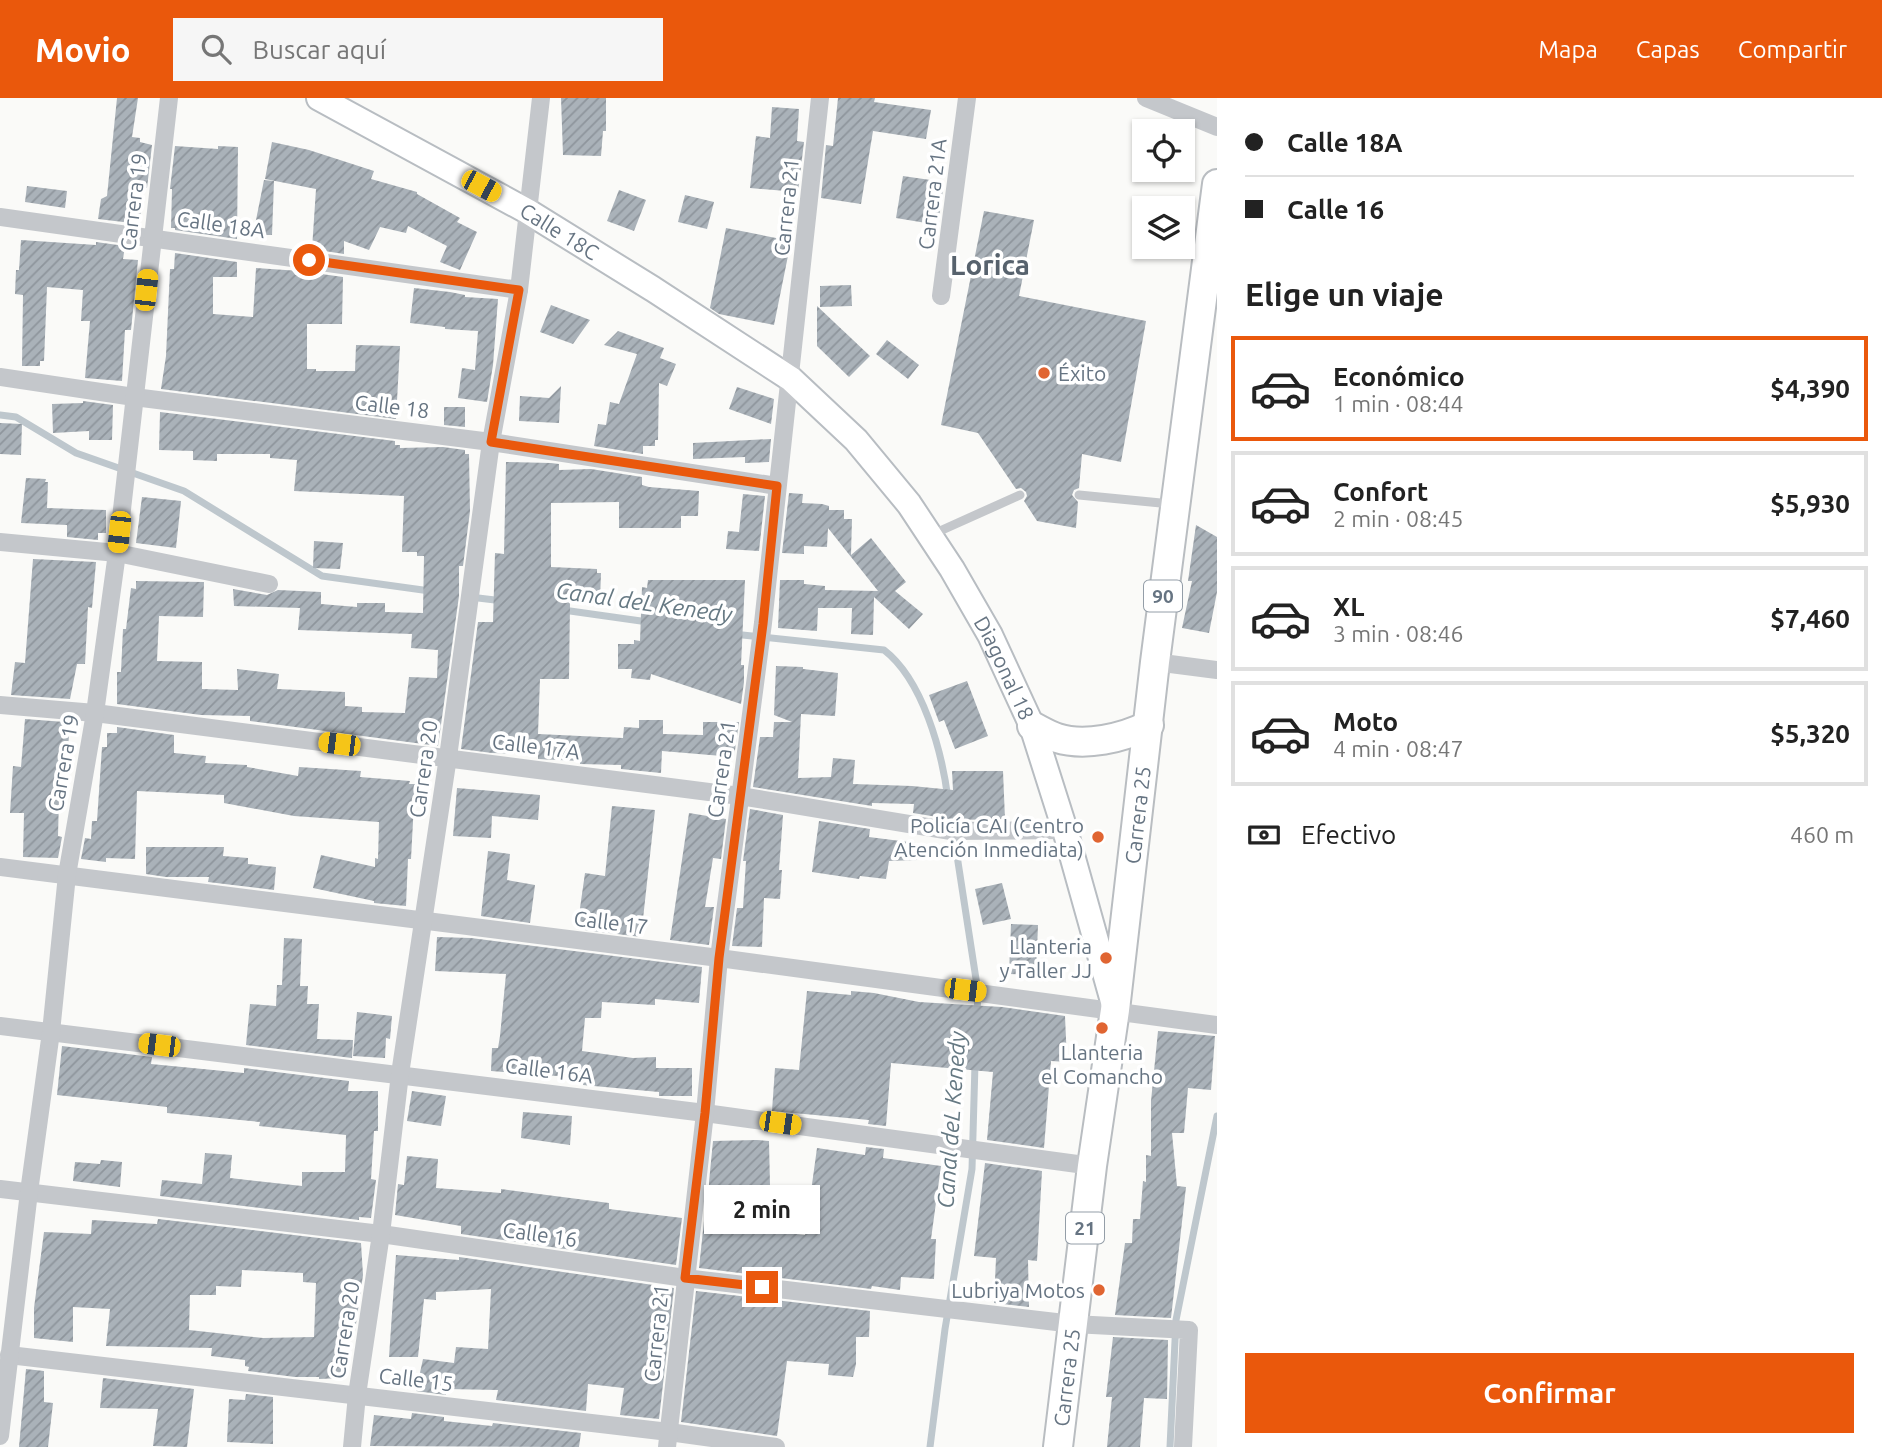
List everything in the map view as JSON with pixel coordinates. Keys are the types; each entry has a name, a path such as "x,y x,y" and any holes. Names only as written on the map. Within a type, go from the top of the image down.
{"main road":[{"name":"Calle 18C","path":"319,98 527,211 791,379"},
{"name":"Carrera 25","path":"1058,1447 1217,184"},
{"name":"Diagonal 18","path":"791,379 856,440 909,504 989,635 1032,726 1065,830 1115,1010"},
{"path":"1032,726 1058,738 1083,740 1109,739 1149,725"}],"street":[{"name":"Carrera 19","path":"0,1436 51,1032 67,875 95,713 117,553 169,98"},
{"name":"Carrera 20","path":"352,1447 357,1395 382,1234 400,1074 448,757 491,442 519,290 541,98"},
{"name":"Carrera 21","path":"668,1440 705,1113 719,958 763,624 820,98"},
{"name":"Carrera 21A","path":"941,296 967,98"},
{"path":"1146,98 1217,127"},
{"name":"Calle 18A","path":"0,217 519,290"},
{"name":"Calle 18","path":"0,377 134,397 491,442 777,486"},
{"path":"0,542 117,553 269,584"},
{"path":"1155,662 1217,670"},
{"name":"Calle 17A","path":"0,705 95,713 448,757 740,796 951,831 1065,830"},
{"name":"Calle 17","path":"0,867 1021,997 1216,1025"},
{"name":"Calle 16A","path":"0,1026 705,1113 1092,1166"},
{"name":"Calle 16","path":"0,1189 382,1234 685,1278 1073,1324 1188,1330 1183,1447"},
{"name":"Calle 15","path":"9,1355 357,1395 668,1440 776,1447"}],"lane":[{"path":"930,536 1020,495"},
{"path":"1079,495 1175,504"}],"building":[{"path":"117,98 138,98 132,137 152,145 147,188 142,188 140,224 98,219 101,199 107,196"},
{"path":"561,98 606,98 606,131 603,131 601,156 563,155"},
{"path":"838,98 875,98 874,102 931,110 926,139 873,131 861,204 821,198 826,145 833,146"},
{"path":"772,107 799,109 797,141 804,142 798,192 750,188 756,136 770,138"},
{"path":"272,142 309,150 374,171 371,179 417,192 460,218 457,222 477,232 460,270 440,262 447,246 408,226 406,233 380,227 369,250 344,241 344,254 312,249 316,189 265,179"},
{"path":"175,146 218,149 218,146 238,147 237,239 171,228 170,189"},
{"path":"903,176 944,182 938,225 896,218"},
{"path":"264,180 274,181 272,235 253,235"},
{"path":"27,186 67,191 65,208 25,202"},
{"path":"619,190 646,200 634,231 607,221"},
{"path":"685,195 714,202 707,229 678,222"},
{"name":"Éxito","path":"984,211 1034,220 1019,296 1146,321 1121,462 1082,454 1079,488 1074,490 1072,495 1078,502 1076,528 1037,521 1024,501 1026,492 1021,488 1016,489 978,433 941,425"},
{"path":"726,228 791,241 774,325 719,314 710,308"},
{"path":"21,240 96,245 96,242 125,246 123,259 138,260 131,330 125,330 122,381 85,378 90,321 81,321 83,290 47,287 44,361 40,361 40,366 22,366 23,295 15,294"},
{"path":"175,253 237,262 237,277 213,277 213,314 253,317 256,268 343,277 342,324 307,324 307,369 355,371 356,345 400,346 396,419 161,389 166,356 170,269 174,269"},
{"path":"851,285 852,306 820,307 820,286"},
{"path":"414,288 450,292 465,297 498,299 487,402 458,398 462,368 475,370 478,331 410,323"},
{"path":"551,305 590,320 573,344 540,332"},
{"path":"817,306 870,356 849,377 817,346"},
{"path":"618,331 664,348 660,358 676,364 667,386 659,383 658,440 655,440 655,446 643,446 643,454 594,446 598,424 606,425 610,402 619,404 637,354 604,345"},
{"path":"887,340 919,365 908,379 876,354"},
{"path":"561,386 559,423 519,421 520,396 549,398"},
{"path":"737,387 774,399 771,424 729,409"},
{"path":"83,401 113,405 112,440 89,440 89,431 53,433 52,404"},
{"path":"444,407 465,407 465,427 444,425"},
{"path":"160,412 395,441 395,445 400,445 400,448 443,447 465,450 465,454 469,454 470,511 463,566 459,566 459,596 438,746 250,721 250,716 201,715 117,704 117,672 121,672 123,629 126,629 131,588 136,589 136,581 204,582 203,617 159,616 157,661 202,662 202,689 238,690 237,669 279,674 277,689 345,692 345,706 362,707 362,712 405,713 409,677 437,678 438,650 411,648 412,634 298,630 300,608 234,606 233,589 267,595 278,590 321,592 321,604 357,607 357,603 385,603 385,612 423,613 424,556 417,556 417,552 402,552 404,496 294,491 297,460 270,458 270,454 217,454 217,461 193,460 193,451 159,450"},
{"path":"0,423 22,424 21,455 0,454"},
{"path":"771,439 769,462 745,463 745,457 693,459 693,443"},
{"path":"506,462 559,464 559,470 591,469 642,477 642,485 649,487 699,491 698,516 681,516 681,528 619,528 619,502 551,503 551,567 597,569 597,573 601,573 600,600 597,600 597,604 570,603 569,679 540,679 538,734 623,738 624,727 639,728 639,720 663,720 663,734 703,735 703,722 739,722 734,757 662,751 661,773 621,769 621,765 538,759 538,754 461,749 478,622 493,622 495,553 504,554"},
{"path":"26,478 46,479 47,508 106,510 106,533 98,533 98,540 67,537 67,525 21,523"},
{"path":"789,493 803,494 802,503 822,504 829,506 829,510 844,510 844,519 852,519 851,555 871,538 906,582 895,591 923,614 909,629 874,597 873,635 851,634 852,608 818,608 817,631 778,628 780,580 804,580 804,584 825,586 825,590 878,591 828,528 827,547 804,546 804,554 782,553"},
{"path":"743,494 765,496 759,551 726,549 728,531 739,532"},
{"path":"142,497 181,501 176,548 136,543"},
{"path":"1196,525 1217,537 1217,592 1209,633 1182,628 1192,581 1188,581"},
{"path":"314,541 343,543 340,569 313,568"},
{"path":"33,559 96,562 92,608 88,607 85,664 77,664 70,699 11,695 15,662 25,663"},
{"path":"648,580 745,580 741,665 744,665 744,682 741,704 651,674 650,680 631,678 632,669 618,669 618,644 634,644 634,640 640,641 642,587 647,588"},
{"path":"776,666 838,673 835,716 801,714 798,778 831,777 833,758 855,760 853,784 953,790 952,771 1003,771 1005,819 956,820 913,813 914,804 872,803 872,806 753,787 760,737 773,737 774,722 792,722 774,715"},
{"path":"967,681 988,736 955,749 944,720 939,722 929,695"},
{"path":"25,719 65,722 64,726 70,726 63,798 59,798 58,836 62,837 58,858 23,857 24,813 10,813 13,766 21,767"},
{"path":"117,727 174,735 174,753 206,756 205,763 247,765 298,776 299,767 361,771 360,777 410,781 409,784 415,784 406,906 374,903 313,888 321,855 375,867 375,858 378,859 379,822 294,816 224,803 224,795 137,791 135,859 106,858 106,862 81,859 85,838 91,839 92,821 97,821 102,747 107,747 107,733 117,733"},
{"path":"457,788 540,795 538,820 492,816 491,838 453,836"},
{"path":"612,806 655,810 641,937 577,929 585,873 605,876"},
{"path":"750,809 783,815 780,899 764,898 762,947 732,946 737,908 743,908 746,861 743,861"},
{"path":"689,813 726,819 721,859 713,858 705,907 714,907 709,945 670,940"},
{"path":"819,821 870,829 869,837 916,843 917,860 889,861 886,879 860,876 859,879 812,872"},
{"path":"146,847 224,847 223,856 248,858 248,864 276,867 274,890 208,882 209,877 146,874"},
{"path":"488,851 510,854 507,880 535,885 530,923 481,916"},
{"path":"1002,883 1011,919 983,925 975,889"},
{"path":"1011,924 1038,925 1036,975 1009,974"},
{"path":"437,937 471,938 702,967 699,1003 655,999 655,1005 602,1002 601,1018 585,1018 582,1051 633,1058 656,1057 656,1068 692,1068 692,1096 659,1096 659,1092 583,1085 584,1078 491,1071 492,1048 498,1048 500,1036 506,974 435,971"},
{"path":"284,938 302,939 300,986 308,986 307,1004 319,1004 317,1039 353,1040 352,1058 246,1045 250,1004 276,1006 277,985 282,985"},
{"path":"807,991 851,995 851,991 874,993 919,1002 1002,1007 1065,1016 1067,1062 1051,1061 1044,1148 987,1140 993,1072 891,1063 886,1126 868,1124 869,1120 772,1111 775,1068 799,1070"},
{"path":"357,1012 392,1016 390,1039 386,1038 385,1058 353,1056"},
{"path":"1158,1031 1215,1036 1211,1090 1188,1088 1184,1133 1172,1133 1177,1186 1186,1187 1171,1318 1115,1315 1125,1243 1132,1243 1133,1219 1140,1219 1143,1181 1146,1182 1146,1155 1151,1156 1151,1101"},
{"path":"62,1046 152,1057 151,1064 244,1073 244,1068 349,1081 348,1091 378,1091 378,1131 374,1131 371,1179 376,1180 371,1218 359,1217 359,1220 160,1196 162,1180 202,1184 205,1153 232,1155 230,1178 302,1186 302,1172 345,1172 346,1135 259,1126 260,1122 167,1113 167,1107 57,1095"},
{"path":"412,1091 446,1096 441,1126 407,1121"},
{"path":"523,1112 572,1116 570,1145 521,1138"},
{"path":"713,1141 769,1141 770,1186 752,1186 753,1229 805,1235 817,1148 865,1155 866,1147 884,1149 883,1158 941,1166 931,1239 936,1239 934,1279 901,1277 900,1290 872,1286 871,1289 699,1268 704,1221 709,1222"},
{"path":"407,1156 438,1159 436,1188 501,1193 501,1189 609,1203 609,1209 682,1218 676,1265 461,1234 461,1226 395,1215 398,1184 404,1185"},
{"path":"101,1160 122,1162 120,1187 73,1181 75,1162 100,1164"},
{"path":"985,1163 1042,1171 1037,1261 1028,1260 1029,1307 994,1303 996,1258 974,1256"},
{"path":"158,1219 361,1243 363,1275 354,1338 340,1338 342,1378 319,1379 248,1371 245,1360 211,1356 212,1348 106,1346 110,1309 73,1307 73,1342 34,1338 34,1308 44,1232 91,1234 92,1220 157,1224","holes":["242,1270 303,1273 303,1282 316,1283 314,1337 263,1338 189,1330 190,1295 216,1295 216,1286 241,1287"]},
{"path":"396,1255 459,1260 459,1257 674,1288 659,1419 620,1415 624,1388 588,1384 586,1411 496,1400 498,1390 446,1389 446,1395 416,1391 423,1359 454,1363 456,1347 488,1349 491,1289 436,1292 436,1300 424,1299 418,1357 389,1357"},
{"path":"696,1291 870,1311 869,1337 856,1337 853,1377 828,1375 829,1364 787,1361 777,1436 681,1422"},
{"path":"1113,1337 1168,1340 1167,1399 1144,1398 1140,1447 1107,1447 1112,1397 1106,1397"},
{"path":"26,1369 44,1371 44,1402 53,1403 48,1447 19,1447"},
{"path":"103,1378 194,1389 187,1447 153,1446 158,1409 100,1408"},
{"path":"246,1394 273,1397 273,1444 227,1442 229,1399 245,1400"},
{"path":"412,1413 444,1417 444,1421 492,1426 493,1423 581,1433 579,1447 370,1446 374,1415 411,1419"}],"waterway":[{"name":"Canal deL Kenedy","path":"0,415 16,417 76,453 184,491 322,576 430,591"},
{"name":"Canal deL Kenedy","path":"470,597 503,601"},
{"name":"Canal deL Kenedy","path":"563,610 648,622"},
{"name":"Canal deL Kenedy","path":"733,634 884,650 898,663 920,698 941,760 948,799"},
{"name":"Canal deL Kenedy","path":"950,810 978,992 977,1013"},
{"name":"Canal deL Kenedy","path":"930,1447 945,1329 972,1169 975,1064"},
{"path":"1170,1447 1176,1320 1217,1116"}],"place":[{"name":"Éxito","path":"1044,373"},
{"name":"Policía CAI (Centro Atención Inmediata)","path":"1098,837"},
{"name":"Llanteria y Taller JJ","path":"1106,958"},
{"name":"Llanteria el Comancho","path":"1102,1028"},
{"name":"Lubriya Motos","path":"1099,1290"}],"district":[{"name":"Lorica","path":"990,264"}],"route":[{"path":"309,260 519,290 491,442 777,486 763,624 719,958 705,1113 685,1278 762,1287"}]}
